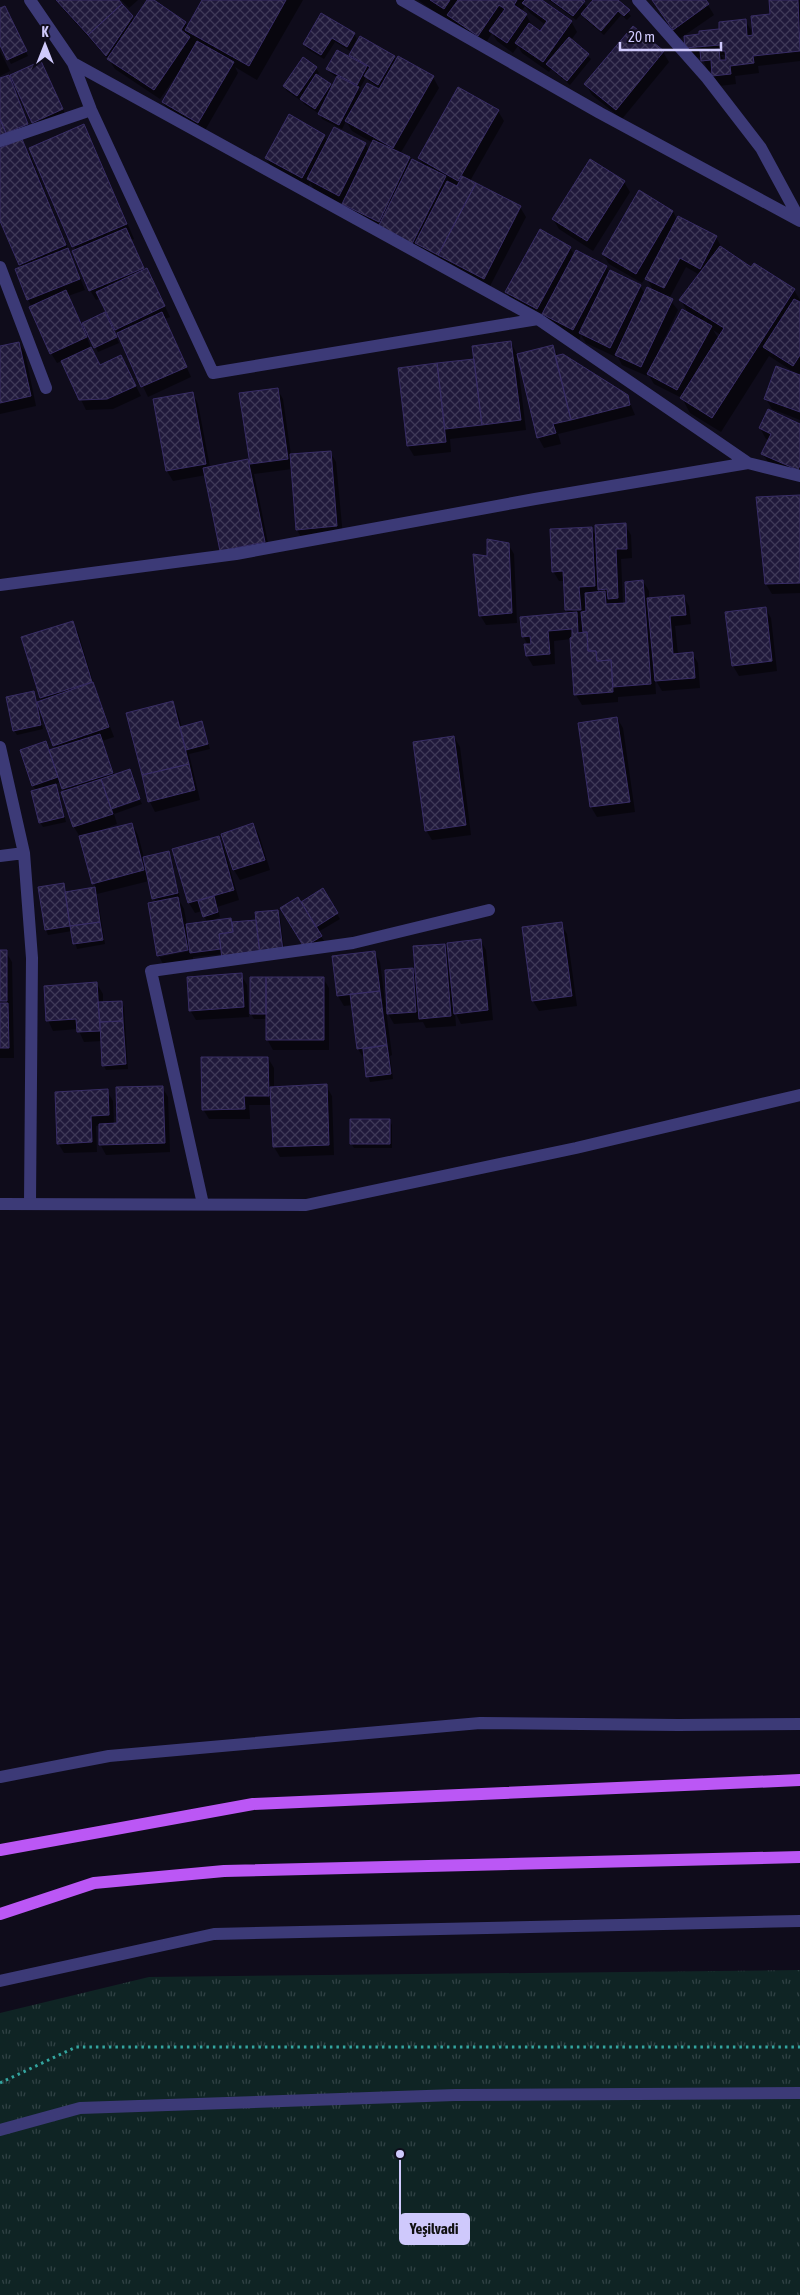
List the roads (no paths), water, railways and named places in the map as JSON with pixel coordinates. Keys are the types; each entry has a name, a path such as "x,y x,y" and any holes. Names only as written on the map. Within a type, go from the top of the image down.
{"main road":[{"path":"0,1850 253,1804 800,1780"},
{"path":"0,1914 94,1883 224,1871 800,1858"}],"street":[{"path":"30,0 73,63 91,110 213,373 538,319"},
{"path":"402,0 600,113 800,220"},
{"path":"638,0 708,78 761,148 800,220"},
{"path":"73,63 538,319 748,463 800,476"},
{"path":"0,141 91,110"},
{"path":"0,267 46,388"},
{"path":"0,585 236,554 536,499 748,463"},
{"path":"0,747 24,853 32,958 30,1203"},
{"path":"0,856 24,853"},
{"path":"203,1204 151,971 353,942 489,910"},
{"path":"0,1204 306,1205 576,1148 800,1095"},
{"path":"0,1776 109,1756 480,1723 800,1724"},
{"path":"0,1981 214,1934 800,1921"},
{"path":"0,2130 80,2108 455,2095 800,2093"}],"place":[{"name":"Yeşilvadi","path":"400,2154"}]}
